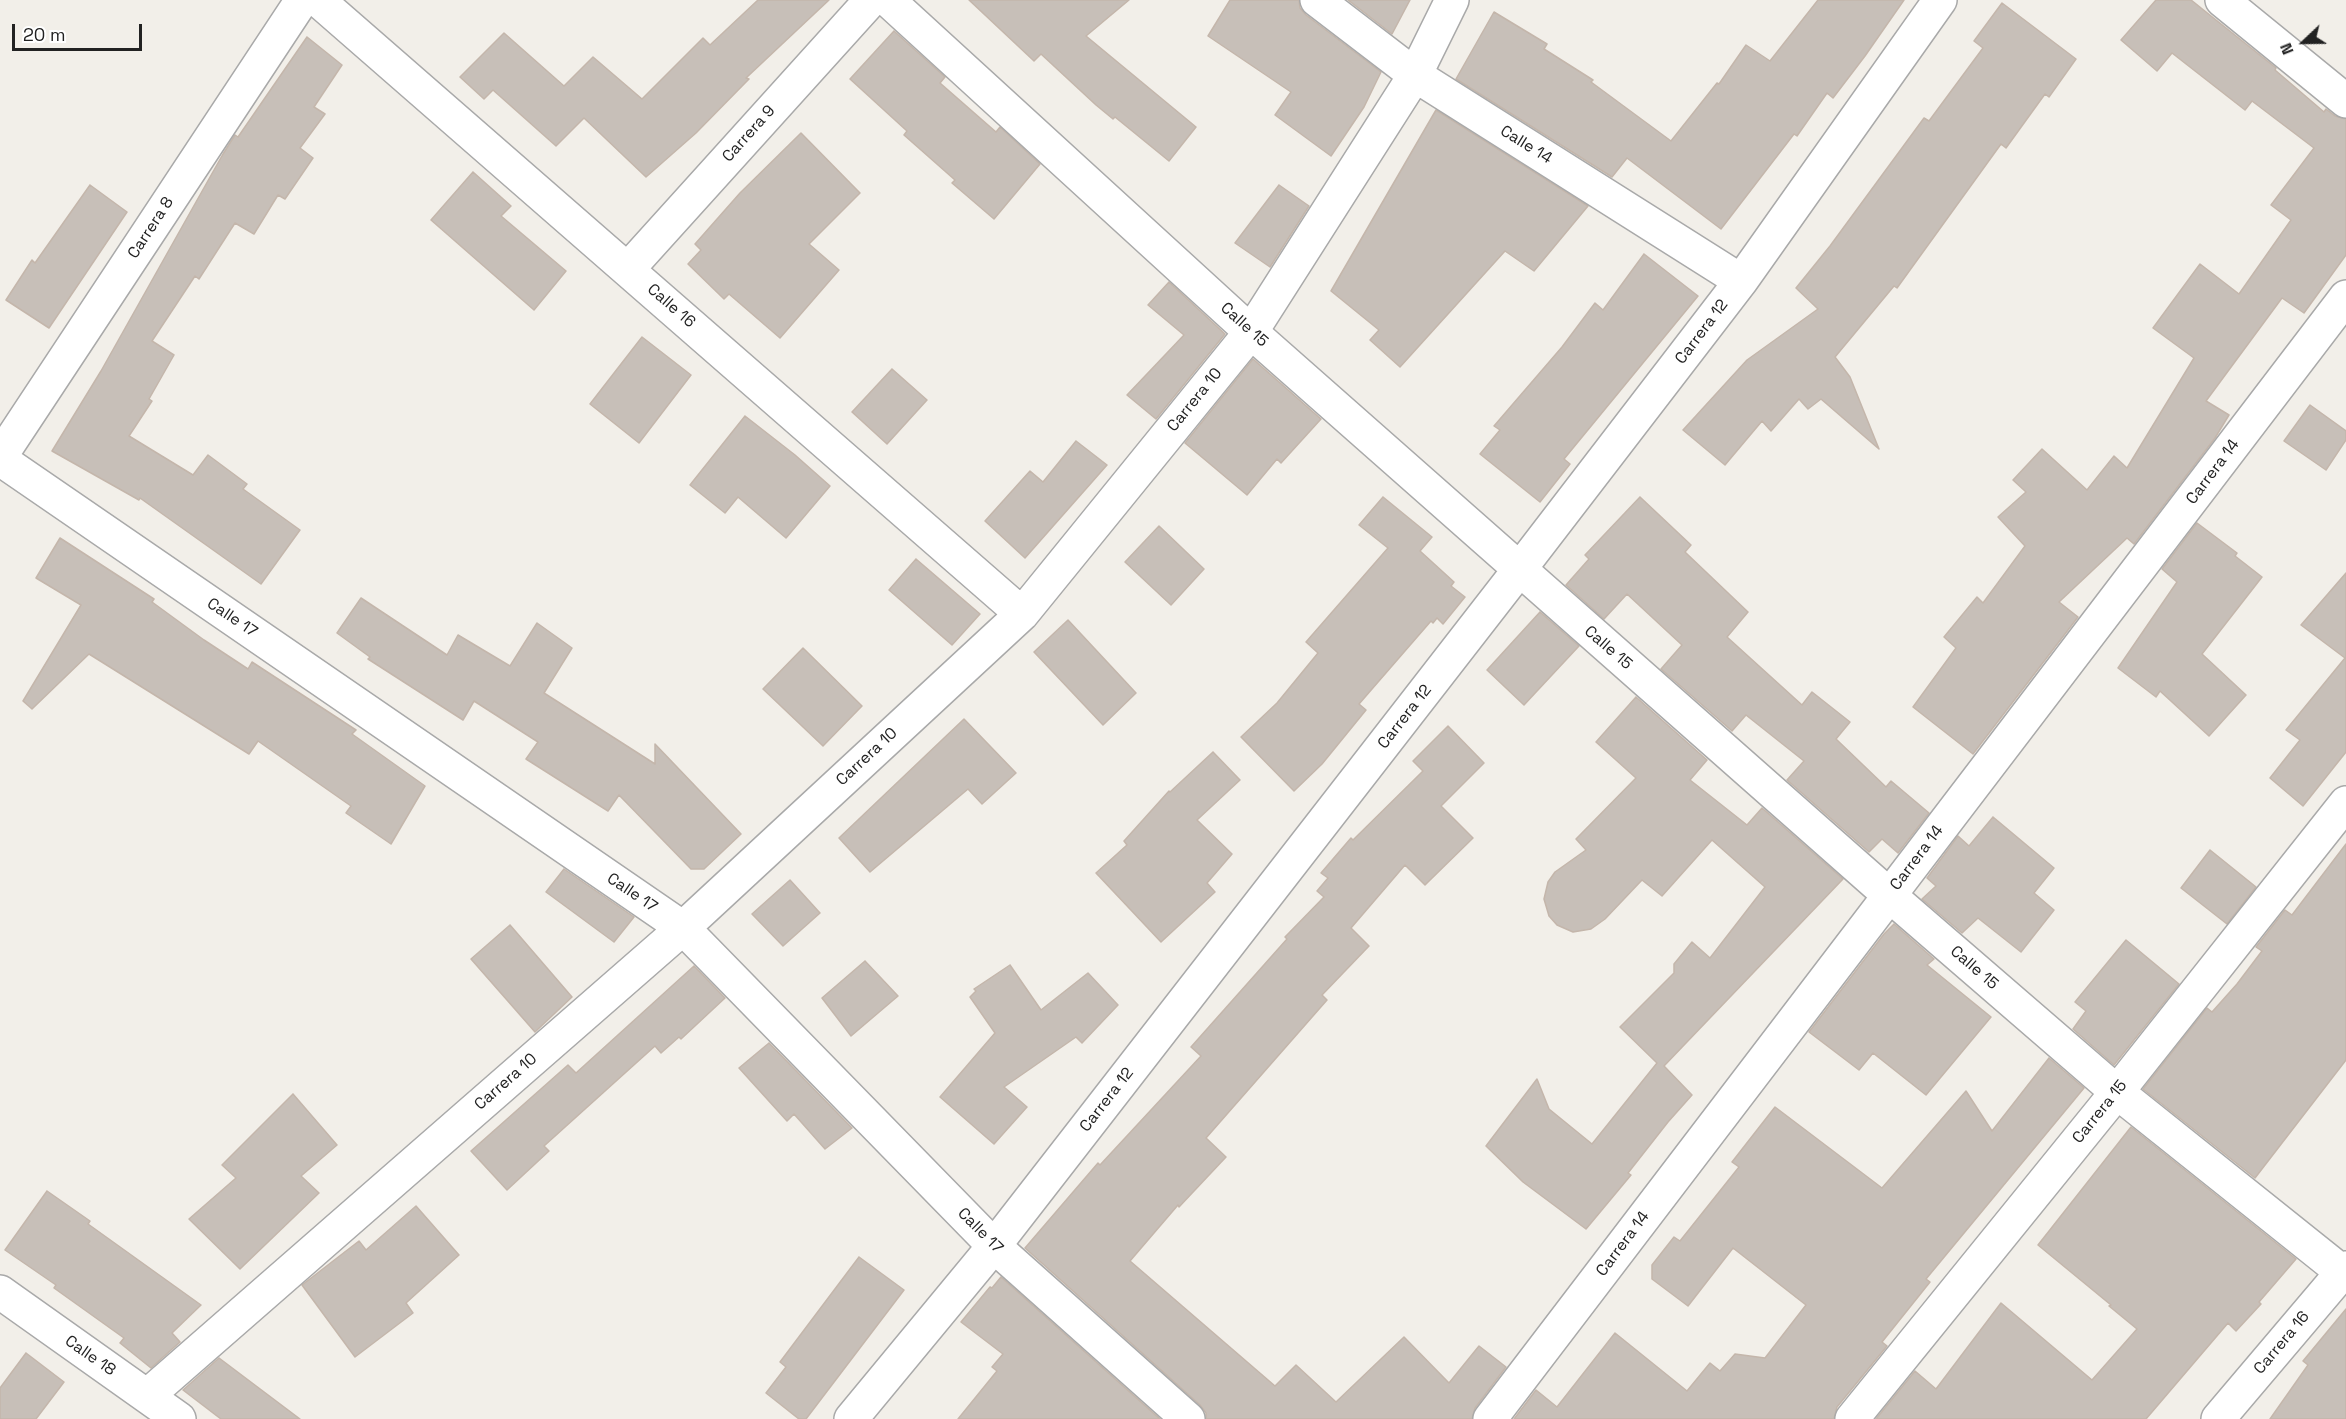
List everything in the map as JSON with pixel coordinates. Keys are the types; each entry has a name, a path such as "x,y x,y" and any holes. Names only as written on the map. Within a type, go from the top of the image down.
{"street":[{"name":"Carrera 8","path":"0,458 302,0"},
{"name":"Calle 16","path":"318,0 1022,614"},
{"name":"Carrera 9","path":"628,268 871,0"},
{"name":"Calle 15","path":"888,0 1251,332 1889,895 2117,1092 2345,1271"},
{"name":"Calle 14","path":"1317,0 1415,75 1741,281"},
{"name":"Carrera 10","path":"147,1396 683,928 1022,614 1251,332 1415,75 1452,0"},
{"name":"Carrera 12","path":"851,1419 994,1246 1741,281 1940,0"},
{"path":"2222,0 2346,101"},
{"name":"Carrera 14","path":"1490,1419 2346,297"},
{"name":"Calle 17","path":"0,458 683,928 994,1246 1188,1419"},
{"name":"Carrera 15","path":"1852,1419 2117,1092 2346,803"},
{"name":"Carrera 16","path":"2218,1419 2345,1271"},
{"name":"Calle 18","path":"0,1292 179,1419"}],"building":[{"path":"758,0 829,0 746,78 749,79 696,133 646,177 584,118 556,146 493,90 484,99 460,77 504,33 564,86 593,57 642,99 703,38 710,45"},
{"path":"969,0 1129,0 1086,36 1196,127 1169,161 1115,117 1113,119 1096,105 1041,54 1034,61"},
{"path":"1230,0 1299,0 1300,8 1306,15 1381,72 1364,107 1331,156 1275,115 1291,92 1208,36"},
{"path":"1348,0 1410,0 1392,34"},
{"path":"1818,0 1904,0 1833,98 1827,93 1797,136 1794,134 1721,229 1627,158 1612,177 1456,79 1494,12 1547,44 1544,49 1593,80 1591,82 1671,141 1717,83 1719,84 1746,45 1770,61"},
{"path":"2156,0 2191,0 2276,68 2275,70 2324,112 2326,109 2335,116 2346,119 2346,255 2304,313 2282,298 2206,401 2229,415 2215,438 2134,544 2127,538 2059,602 2078,617 1973,754 1913,707 1956,648 1944,637 1977,597 1983,603 2025,546 1998,517 2026,492 2013,480 2042,449 2087,490 2114,456 2127,468 2194,358 2153,328 2200,264 2239,294 2291,220 2271,205 2314,148 2252,101 2245,110 2172,53 2157,71 2121,40"},
{"path":"2002,3 2076,59 2049,97 2045,94 2006,148 2001,144 1897,288 1894,286 1835,357 1850,377 1879,449 1821,399 1808,409 1799,399 1771,431 1762,421 1725,465 1683,430 1747,360 1818,309 1796,288 1830,246 1924,118 1929,121 1983,48 1974,41"},
{"path":"894,31 945,77 940,83 996,132 1000,127 1040,164 994,219 952,183 955,180 904,135 907,131 850,79"},
{"path":"307,37 342,65 314,107 325,114 300,148 313,158 285,199 278,195 254,234 235,223 199,279 195,276 152,341 174,355 149,399 152,401 129,436 193,475 208,455 247,484 243,489 300,530 261,584 140,498 139,500 52,451 101,371 223,154 235,135 238,137"},
{"path":"1436,110 1588,206 1534,271 1505,251 1400,367 1370,340 1379,330 1331,291"},
{"path":"801,133 860,193 809,244 839,270 780,338 729,294 724,299 688,264 701,250 695,244 740,193"},
{"path":"473,172 511,206 501,216 566,271 534,310 431,220"},
{"path":"90,185 127,212 49,328 6,300 32,260 35,263"},
{"path":"1279,185 1309,206 1270,267 1235,243"},
{"path":"1644,254 1698,296 1564,459 1570,464 1540,502 1480,454 1500,430 1494,426 1562,347 1595,303 1603,310"},
{"path":"1169,282 1225,334 1156,419 1127,395 1184,335 1148,305"},
{"path":"642,337 691,375 639,443 590,404"},
{"path":"1253,359 1321,419 1281,463 1277,459 1247,495 1185,443"},
{"path":"892,369 927,400 887,444 852,412"},
{"path":"2310,405 2346,431 2346,440 2326,470 2284,441"},
{"path":"745,416 830,486 786,538 738,497 725,513 690,485"},
{"path":"1076,441 1107,465 1025,558 985,521 1030,471 1043,482"},
{"path":"1383,497 1432,537 1420,551 1454,582 1451,586 1465,597 1443,624 1437,618 1433,623 1431,621 1359,704 1366,710 1322,764 1294,791 1241,737 1277,703 1318,653 1306,642 1388,548 1359,525"},
{"path":"1640,497 1691,545 1685,552 1748,612 1727,637 1802,705 1812,692 1850,722 1836,739 1886,787 1891,781 1929,813 1898,853 1882,839 1869,852 1787,780 1804,761 1746,715 1732,731 1661,669 1682,645 1627,594 1604,619 1566,585 1589,559 1585,555"},
{"path":"2197,523 2237,553 2235,556 2262,577 2202,654 2246,695 2209,736 2160,691 2156,697 2118,668 2177,582 2162,569"},
{"path":"1159,526 1204,569 1171,605 1125,562"},
{"path":"60,538 154,599 152,602 248,669 252,662 356,730 352,734 425,786 391,844 346,813 351,806 258,741 249,754 89,654 32,709 23,701 81,605 36,578"},
{"path":"916,559 980,614 952,645 889,590"},
{"path":"2346,573 2346,752 2303,806 2270,778 2300,740 2286,730 2345,658 2301,625"},
{"path":"361,598 447,655 458,635 510,666 537,623 572,648 544,693 655,764 655,744 741,834 704,869 691,869 619,795 608,811 526,759 538,742 474,701 463,720 368,659 370,657 337,633"},
{"path":"1540,612 1579,646 1524,705 1487,670"},
{"path":"1068,620 1136,693 1103,725 1034,652"},
{"path":"803,648 862,706 823,746 763,689"},
{"path":"1636,697 1707,760 1690,780 1747,825 1762,808 1843,879 1664,1066 1692,1095 1668,1122 1628,1173 1631,1175 1586,1229 1523,1182 1486,1146 1537,1079 1549,1109 1592,1144 1657,1063 1620,1027 1674,973 1674,964 1692,942 1710,958 1765,887 1712,840 1662,896 1642,880 1605,919 1591,929 1573,932 1557,925 1549,916 1544,899 1548,882 1555,872 1586,850 1576,839 1636,778 1596,742"},
{"path":"964,719 1016,773 982,804 968,789 870,872 839,838"},
{"path":"1448,726 1484,763 1441,806 1473,838 1425,885 1405,865 1351,928 1369,946 1322,995 1327,1000 1206,1138 1226,1157 1179,1207 1178,1205 1130,1261 1275,1386 1296,1365 1336,1402 1404,1337 1449,1383 1479,1346 1506,1367 1475,1408 1472,1419 1206,1419 1206,1413 1200,1405 1025,1248 1098,1163 1100,1165 1201,1056 1191,1047 1287,939 1285,937 1324,897 1317,891 1328,878 1321,873 1351,838 1353,840 1423,771 1413,761"},
{"path":"1213,752 1240,780 1197,820 1232,854 1207,883 1215,892 1161,942 1096,873 1127,845 1124,841 1169,791"},
{"path":"1993,817 2054,868 2034,893 2054,910 2021,952 1978,918 1962,933 1922,899 1936,886 1927,878 1958,836 1969,846"},
{"path":"2346,844 2346,1060 2255,1178 2143,1089 2207,1008 2212,1012 2237,984 2262,951 2256,947 2285,910 2292,915"},
{"path":"2210,850 2256,887 2227,924 2181,888"},
{"path":"564,869 634,917 614,942 546,892"},
{"path":"790,880 820,913 783,946 752,914"},
{"path":"1894,924 1934,959 1927,965 1991,1017 1926,1095 1873,1053 1859,1070 1809,1032"},
{"path":"510,925 572,997 535,1032 471,959"},
{"path":"2126,940 2179,984 2114,1065 2073,1029 2086,1011 2075,1002"},
{"path":"865,961 898,996 851,1036 822,998"},
{"path":"1010,965 1041,1010 1088,973 1118,1005 1082,1043 1076,1037 1004,1087 1027,1107 994,1144 940,1097 995,1033 970,997 976,991 974,989"},
{"path":"694,966 725,998 681,1039 679,1037 661,1053 655,1046 544,1146 549,1151 507,1190 471,1151 568,1065 576,1073"},
{"path":"769,1043 852,1128 825,1149 794,1114 787,1121 739,1068"},
{"path":"2049,1058 2084,1088 1926,1279 1930,1282 1882,1342 1887,1346 1837,1407 1834,1419 1514,1419 1536,1390 1557,1407 1615,1333 1687,1391 1710,1363 1720,1371 1735,1354 1765,1358 1806,1305 1733,1248 1688,1306 1652,1279 1652,1265 1674,1237 1680,1241 1739,1167 1732,1162 1775,1107 1882,1188 1966,1091 1992,1131"},
{"path":"293,1094 337,1145 301,1176 319,1193 240,1269 189,1219 236,1178 222,1165"},
{"path":"2131,1127 2296,1259 2259,1302 2261,1304 2236,1331 2228,1323 2146,1419 1876,1419 1915,1371 1936,1389 2001,1303 2092,1380 2137,1329 2038,1245"},
{"path":"47,1191 90,1221 88,1224 201,1305 172,1333 180,1342 151,1368 120,1343 124,1338 54,1288 56,1285 5,1250"},
{"path":"416,1206 459,1255 406,1303 413,1313 355,1357 302,1285 359,1241 366,1250"},
{"path":"859,1257 904,1290 806,1419 799,1419 766,1393 786,1367 780,1362"},
{"path":"1001,1277 1160,1419 958,1419 997,1371 992,1367 1003,1354 961,1322"},
{"path":"2346,1309 2346,1419 2270,1419 2308,1365 2303,1361"},
{"path":"26,1353 64,1382 36,1419 0,1419 0,1388"},
{"path":"219,1358 300,1419 221,1419 183,1390"}]}
